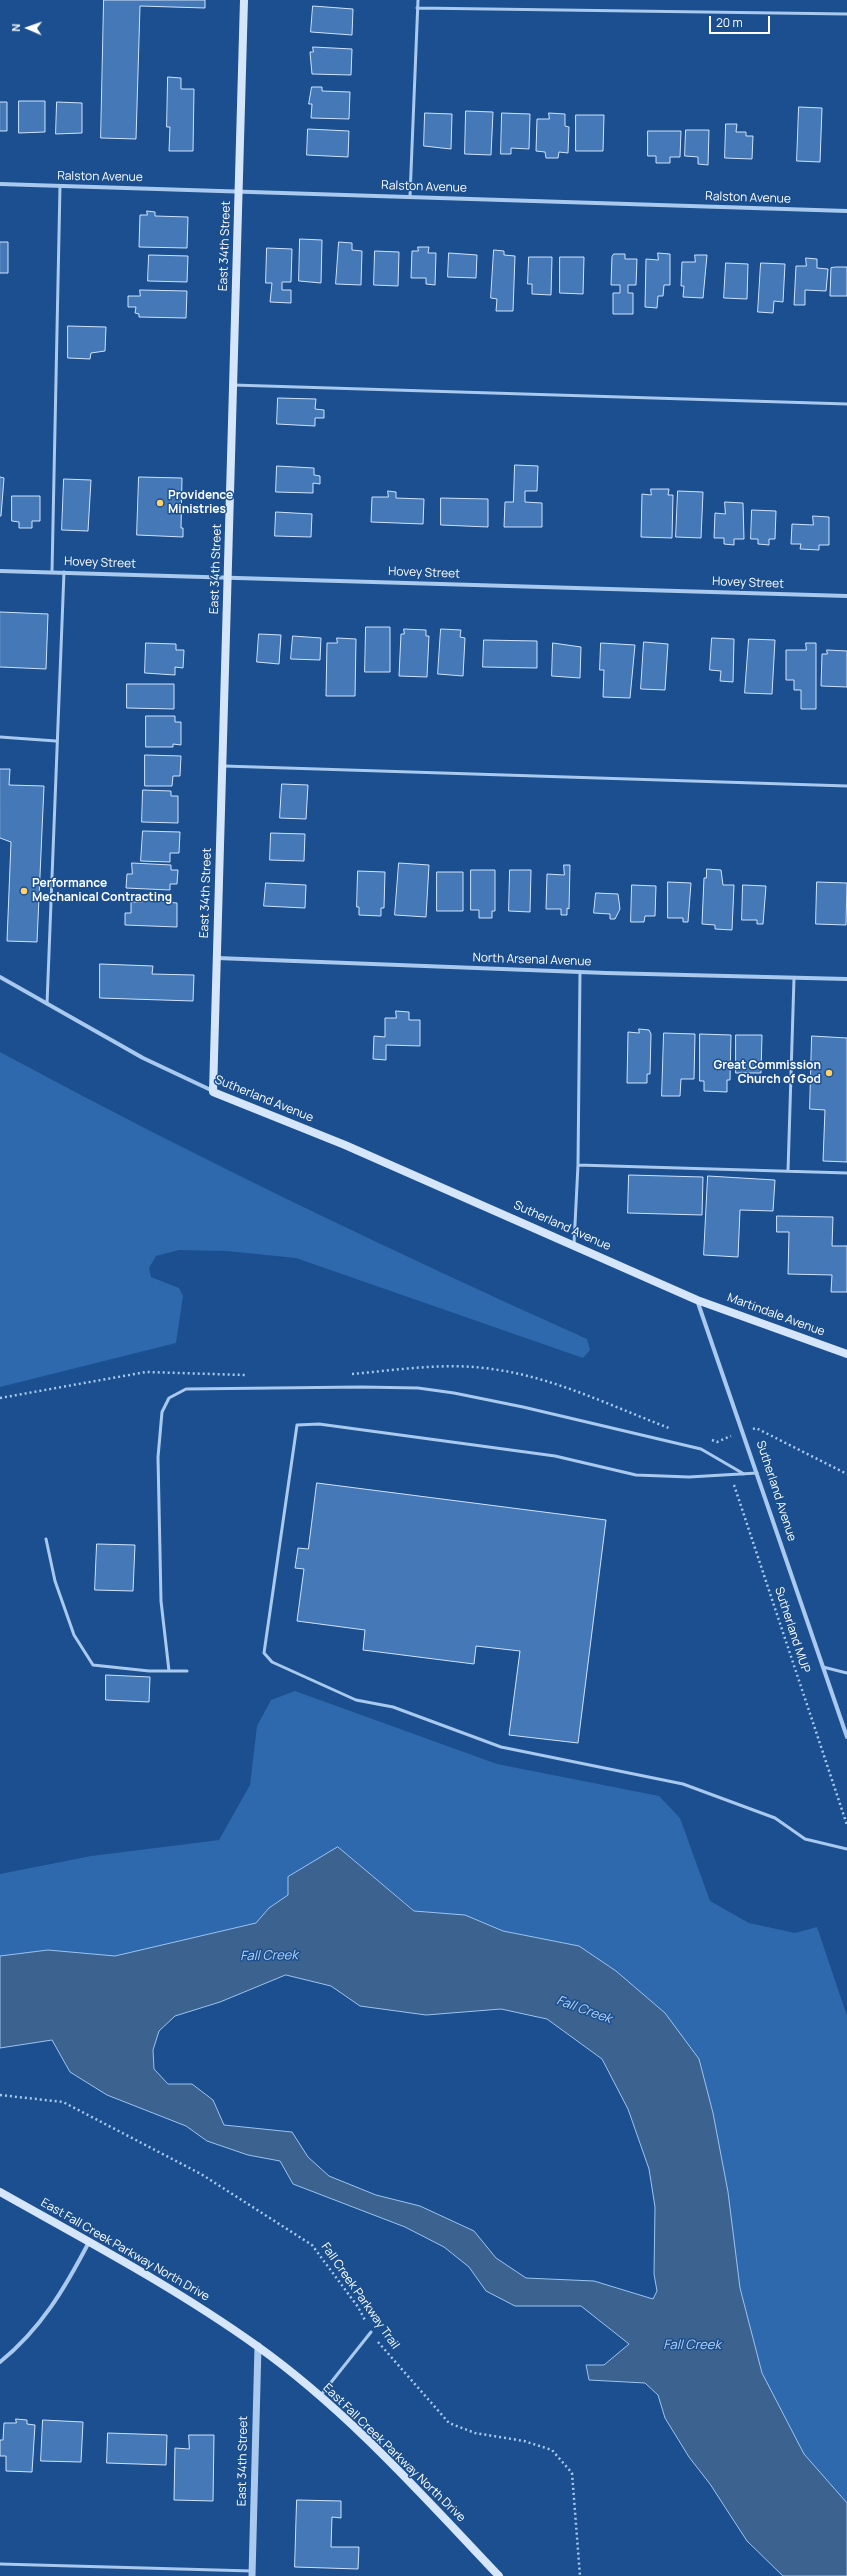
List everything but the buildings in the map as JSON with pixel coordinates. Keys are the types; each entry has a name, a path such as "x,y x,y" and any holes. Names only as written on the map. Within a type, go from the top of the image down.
{"main road":[{"name":"East 34th Street","path":"213,1092 244,0"},
{"name":"Sutherland Avenue","path":"213,1092 345,1145 697,1300"},
{"name":"Martindale Avenue","path":"697,1300 847,1354"},
{"name":"East Fall Creek Parkway North Drive","path":"0,2192 179,2293 258,2346 320,2396 428,2501 498,2576"}],"street":[{"name":"Ralston Avenue","path":"0,184 238,190 847,211"},
{"name":"Hovey Street","path":"0,571 847,596"},
{"name":"North Arsenal Avenue","path":"217,958 580,972 847,979"},
{"name":"Sutherland Avenue","path":"0,977 143,1058 213,1092"},
{"name":"Sutherland Avenue","path":"697,1300 847,1737"},
{"path":"0,2362 45,2318 61,2294 90,2242"},
{"name":"East 34th Street","path":"252,2574 258,2346"}],"lane":[{"path":"410,196 418,0"},
{"path":"417,8 847,14"},
{"path":"52,572 60,186"},
{"path":"233,384 847,404"},
{"path":"47,1004 56,741 64,572"},
{"path":"0,737 56,741"},
{"path":"222,766 847,786"},
{"path":"574,1245 578,1165 580,972"},
{"path":"788,1171 794,978"},
{"path":"578,1165 847,1173"},
{"path":"169,1671 160,1601 158,1457 162,1412 169,1398 186,1389 361,1386 418,1388 523,1407 694,1447 744,1474"},
{"path":"757,1473 689,1477 636,1475 555,1456 319,1424 297,1425 264,1653 272,1662 356,1700 393,1707 501,1747 683,1784 775,1818 805,1839 847,1849"},
{"path":"46,1539 55,1581 74,1635 93,1665 187,1672"},
{"path":"823,1667 847,1673"},
{"path":"320,2396 371,2332"},
{"path":"0,2564 252,2574"}],"path":[{"path":"0,1398 44,1390"},
{"path":"756,1428 847,1474"},
{"path":"717,1442 726,1464"},
{"name":"Sutherland MUP","path":"730,1475 847,1825"},
{"name":"Fall Creek Parkway Trail","path":"0,2095 63,2102 200,2174 312,2245 358,2307 371,2332 449,2423 475,2433 524,2441 552,2450 572,2473 580,2576"}],"shaded area":[{"path":"0,1052 72,1091 291,1201 365,1237 587,1339 590,1350 583,1358 296,1258 227,1251 179,1250 156,1256 149,1268 151,1277 179,1288 183,1296 176,1343 0,1387"},
{"path":"295,1691 497,1764 659,1796 680,1818 710,1901 749,1923 795,1933 817,1927 847,2016 847,2503 804,2454 762,2373 740,2288 728,2192 665,2013 616,1971 579,1946 503,1931 465,1915 415,1911 338,1847 288,1895 269,1908 256,1923 115,1956 48,1950 0,1956 0,1874 91,1856 219,1840 250,1785 257,1726 271,1700"}],"water":[{"name":"Fall Creek","path":"338,1847 414,1911 465,1915 503,1931 579,1946 616,1971 665,2013 699,2059 713,2113 728,2192 740,2288 762,2373 804,2454 847,2503 847,2576 783,2576 747,2541 710,2484 689,2457 665,2418 658,2395 645,2383 589,2380 586,2365 604,2365 629,2344 581,2306 515,2306 486,2291 469,2267 444,2247 405,2227 293,2184 280,2161 248,2155 207,2141 186,2126 107,2095 70,2072 52,2040 0,2048 0,1956 48,1950 115,1956 256,1923 269,1908 288,1895 288,1877","holes":["286,1975 331,1986 360,2006 426,2015 501,2009 547,2019 602,2059 628,2109 649,2169 655,2207 654,2274 657,2291 653,2299 594,2281 526,2278 496,2258 474,2231 420,2206 376,2195 329,2176 308,2157 292,2132 224,2125 213,2100 192,2084 168,2084 154,2069 153,2050 159,2031 175,2016 220,2002"]}],"place":[{"name":"Providence Ministries","path":"160,503"},
{"name":"Performance Mechanical Contracting","path":"24,891"},
{"name":"Great Commission Church of God","path":"829,1073"}]}
